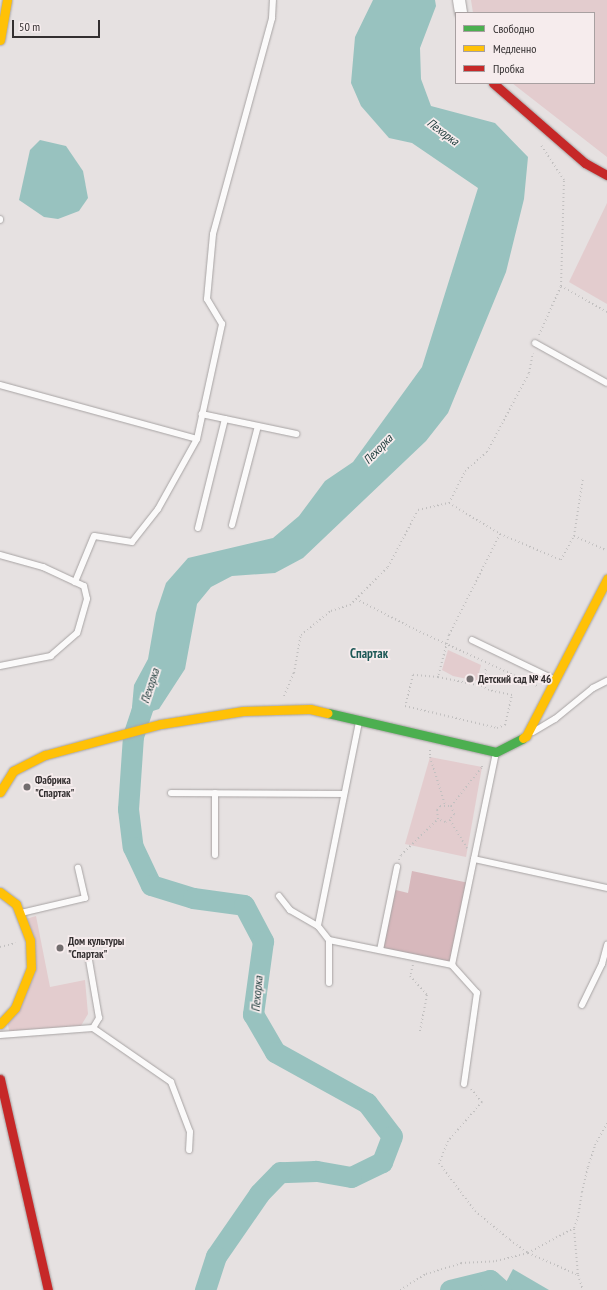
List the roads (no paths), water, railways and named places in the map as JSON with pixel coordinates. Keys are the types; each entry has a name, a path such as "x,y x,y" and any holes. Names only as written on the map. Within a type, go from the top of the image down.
{"street":[{"path":"0,40 7,0"},
{"path":"459,0 460,12"},
{"path":"494,84 585,163 607,175"},
{"path":"0,792 13,771 44,755 161,724 243,711 310,709 496,752 526,736 607,579"},
{"path":"0,892 16,904 30,940 31,968 15,1008 0,1024"},
{"path":"0,1079 48,1290"}],"lane":[{"path":"75,582 94,536 132,542 158,509 197,439 222,324 207,299 213,234 272,18 273,0"},
{"path":"535,343 607,383"},
{"path":"0,385 197,439"},
{"path":"202,414 296,434"},
{"path":"198,528 225,419"},
{"path":"232,525 258,426"},
{"path":"0,555 44,567 84,586 87,599 77,633 51,656 0,666"},
{"path":"472,640 555,680"},
{"path":"526,736 555,718 593,688 607,681"},
{"path":"318,926 359,720"},
{"path":"452,965 496,752"},
{"path":"171,793 344,794"},
{"path":"214,855 215,794"},
{"path":"474,859 607,888"},
{"path":"380,950 397,867"},
{"path":"20,914 85,898 78,868"},
{"path":"279,896 290,910 318,926 329,940 329,983"},
{"path":"329,940 452,965 477,993 464,1084"},
{"path":"582,1006 602,964 607,945"},
{"path":"89,960 99,1018 94,1028"},
{"path":"0,1035 94,1028 171,1082 190,1132 189,1150"}],"water":[{"path":"373,0 435,0 436,6 420,48 421,79 431,106 495,123 528,157 524,199 506,272 448,413 426,441 303,558 275,573 232,576 211,587 197,604 185,669 159,709 131,718 134,685 148,659 156,613 166,583 188,558 273,538 299,516 325,481 353,462 422,367 478,188 412,143 389,138 361,106 351,83 355,37"},
{"path":"40,140 66,146 83,171 88,198 79,211 58,219 44,217 19,200 30,150"},
{"path":"513,1269 549,1290 502,1290"}],"waterway":[{"name":"Пехорка","path":"149,688 133,736 128,809 133,847 151,885 193,898 244,905 263,941 253,1014 275,1052 367,1103 392,1136 382,1162 351,1177 316,1171 280,1172 259,1194 216,1256 205,1290"},
{"name":"Пехорка","path":"450,1290 490,1280 501,1290"}],"place":[{"name":"Детский сад № 46","path":"470,679"},
{"name":"Фабрика \"Спартак\"","path":"27,787"},
{"name":"Дом культуры \"Спартак\"","path":"60,948"}],"district":[{"name":"Спартак","path":"369,654"}]}
